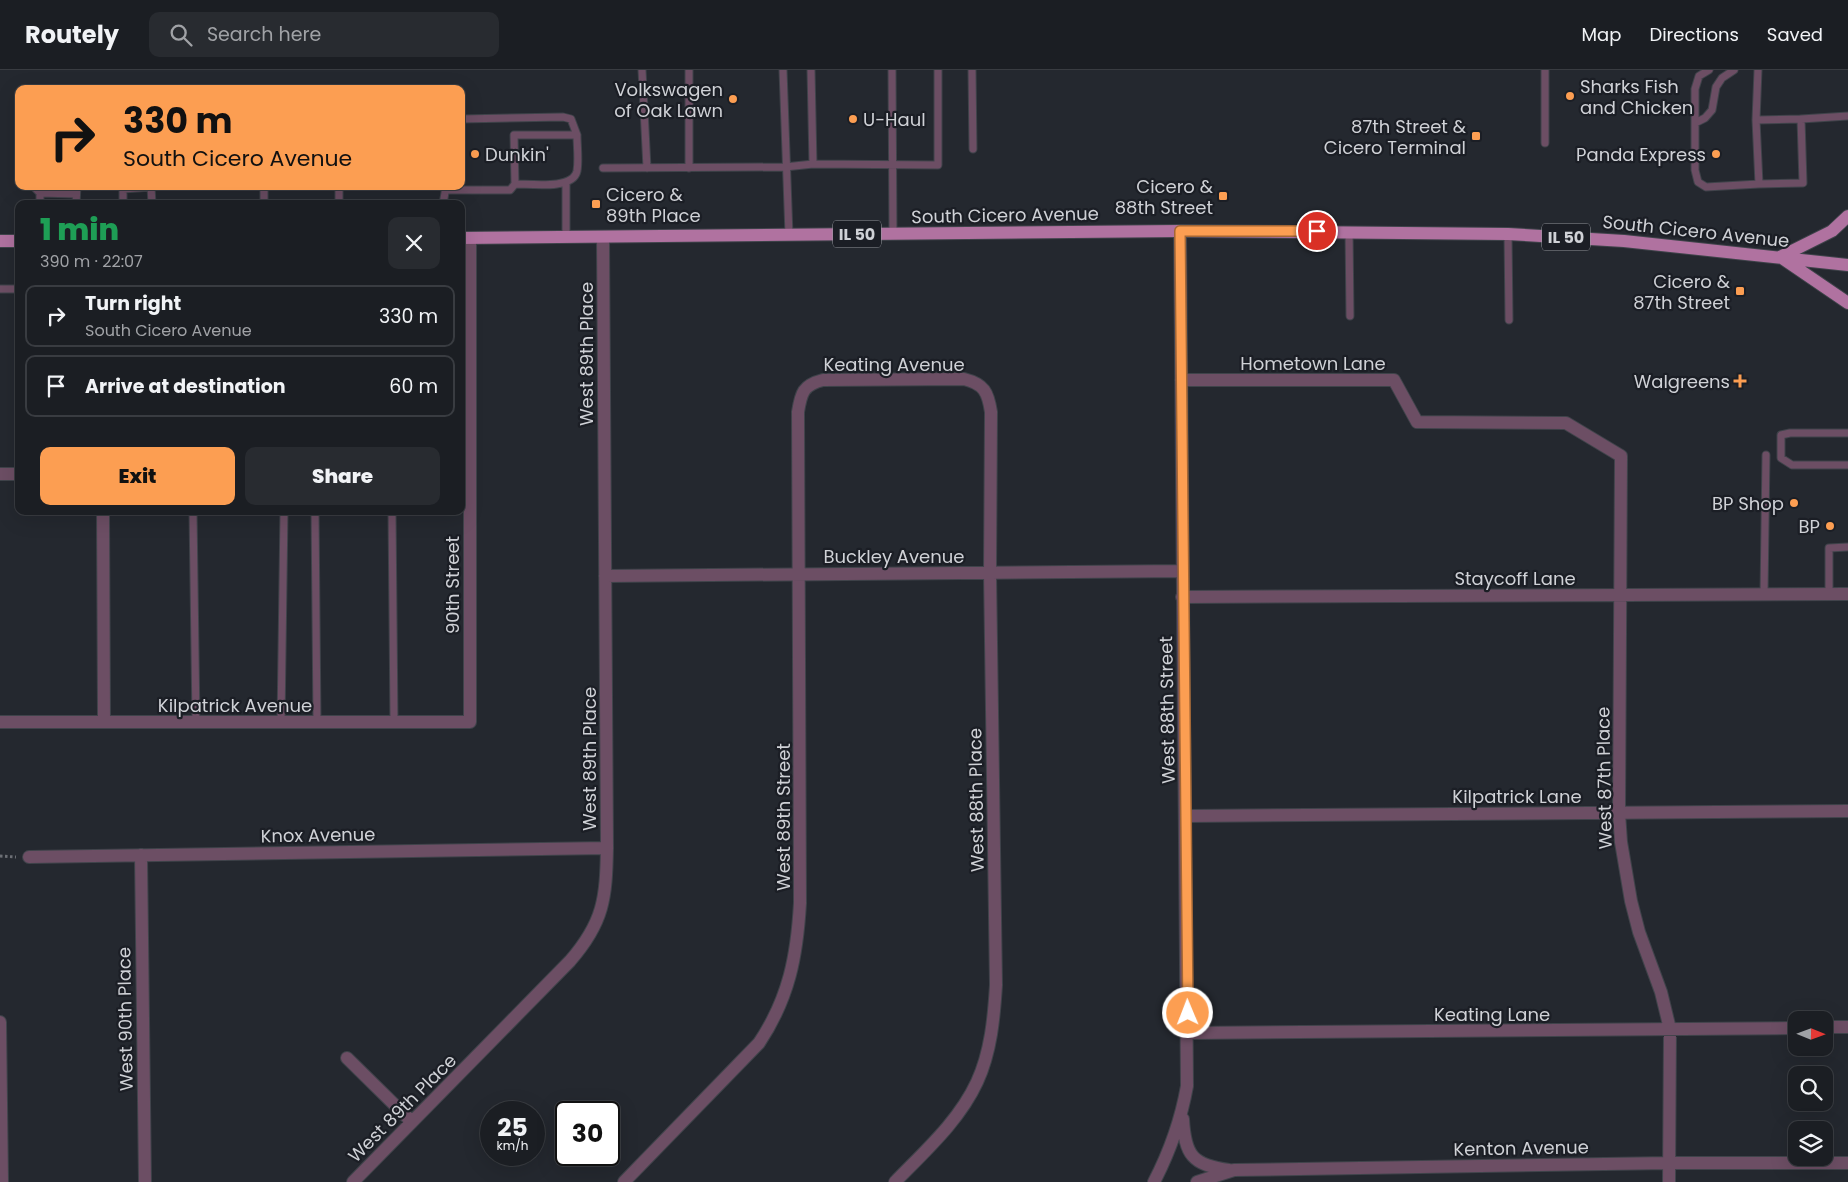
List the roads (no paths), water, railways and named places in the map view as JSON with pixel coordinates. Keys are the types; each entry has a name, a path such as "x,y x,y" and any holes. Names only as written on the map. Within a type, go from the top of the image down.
{"main road":[{"path":"1848,216 1832,230 1780,257 1848,302"},
{"name":"South Cicero Avenue","path":"465,238 1349,231 1508,234 1624,241 1848,264"},
{"path":"0,241 15,241"}],"street":[{"name":"West 88th Street","path":"1154,1182 1174,1140 1187,1086 1180,231"},
{"name":"West 89th Place","path":"353,1182 584,945 595,928 602,907 606,885 607,848 603,237"},
{"name":"90th Street","path":"465,238 465,472 470,722"},
{"name":"Keating Avenue","path":"805,389 812,383 823,380 964,379 976,382 983,387"},
{"name":"Hometown Lane","path":"1181,380 1394,380 1417,422 1566,423 1621,456"},
{"name":"West 88th Place","path":"895,1182 943,1134 963,1107 978,1081 987,1052 994,1018 996,985 990,573 991,412 988,397 983,387"},
{"name":"West 89th Street","path":"624,1182 745,1060 774,1021 785,997 796,950 800,903 798,412 800,397 805,389"},
{"name":"West 87th Place","path":"1621,456 1619,812 1631,901 1638,932 1666,1009 1670,1029 1669,1182"},
{"path":"0,474 15,474"},
{"path":"102,515 104,722"},
{"name":"Buckley Avenue","path":"605,576 1182,571"},
{"name":"Staycoff Lane","path":"1182,597 1848,594"},
{"name":"Kilpatrick Avenue","path":"0,722 470,722"},
{"name":"Kilpatrick Lane","path":"1186,816 1848,811"},
{"name":"Knox Avenue","path":"29,857 607,848"},
{"name":"West 90th Place","path":"141,855 144,1182"},
{"path":"0,1022 2,1182"},
{"path":"1833,1027 1848,1027"},
{"name":"Keating Lane","path":"1188,1033 1788,1028"},
{"path":"347,1058 412,1122"},
{"path":"1182,1110 1184,1140 1194,1160 1208,1166 1234,1170"},
{"name":"Kenton Avenue","path":"1197,1182 1234,1170 1669,1163 1848,1163"}],"lane":[{"path":"642,70 646,168"},
{"path":"689,70 689,168"},
{"path":"783,70 785,167 789,235"},
{"path":"811,70 813,164"},
{"path":"892,70 893,234"},
{"path":"603,168 785,167 813,164 938,165 938,70"},
{"path":"972,70 973,149"},
{"path":"1545,70 1545,143"},
{"path":"1709,70 1699,76 1695,89 1695,170 1698,182 1706,187 1803,183 1801,119"},
{"path":"1695,124 1705,118 1712,110 1716,87 1722,78 1734,70"},
{"path":"1758,70 1756,120 1759,184"},
{"path":"1756,120 1848,116"},
{"path":"465,120 563,117 571,119 577,135 577,171 573,180 566,184 515,184"},
{"path":"465,189 510,190 515,184 514,135 577,135"},
{"path":"566,184 566,237"},
{"path":"1349,231 1350,316"},
{"path":"1508,234 1509,320"},
{"path":"0,289 15,289"},
{"path":"1848,433 1790,433 1781,435 1780,446 1781,458 1792,465 1848,465"},
{"path":"1764,594 1766,455"},
{"path":"193,515 196,722"},
{"path":"281,722 284,515"},
{"path":"315,515 317,722"},
{"path":"392,515 394,722"},
{"path":"1829,594 1829,548 1848,547"}],"place":[{"name":"Sharks Fish and Chicken","path":"1570,96"},
{"name":"Volkswagen of Oak Lawn","path":"733,99"},
{"name":"U-Haul","path":"853,119"},
{"name":"87th Street & Cicero Terminal","path":"1476,136"},
{"name":"Dunkin'","path":"475,154"},
{"name":"Panda Express","path":"1716,154"},
{"name":"Cicero & 88th Street","path":"1223,196"},
{"name":"Cicero & 89th Place","path":"596,204"},
{"name":"Cicero & 87th Street","path":"1740,291"},
{"name":"Walgreens","path":"1740,381"},
{"name":"BP Shop","path":"1794,503"},
{"name":"BP","path":"1830,526"}]}
